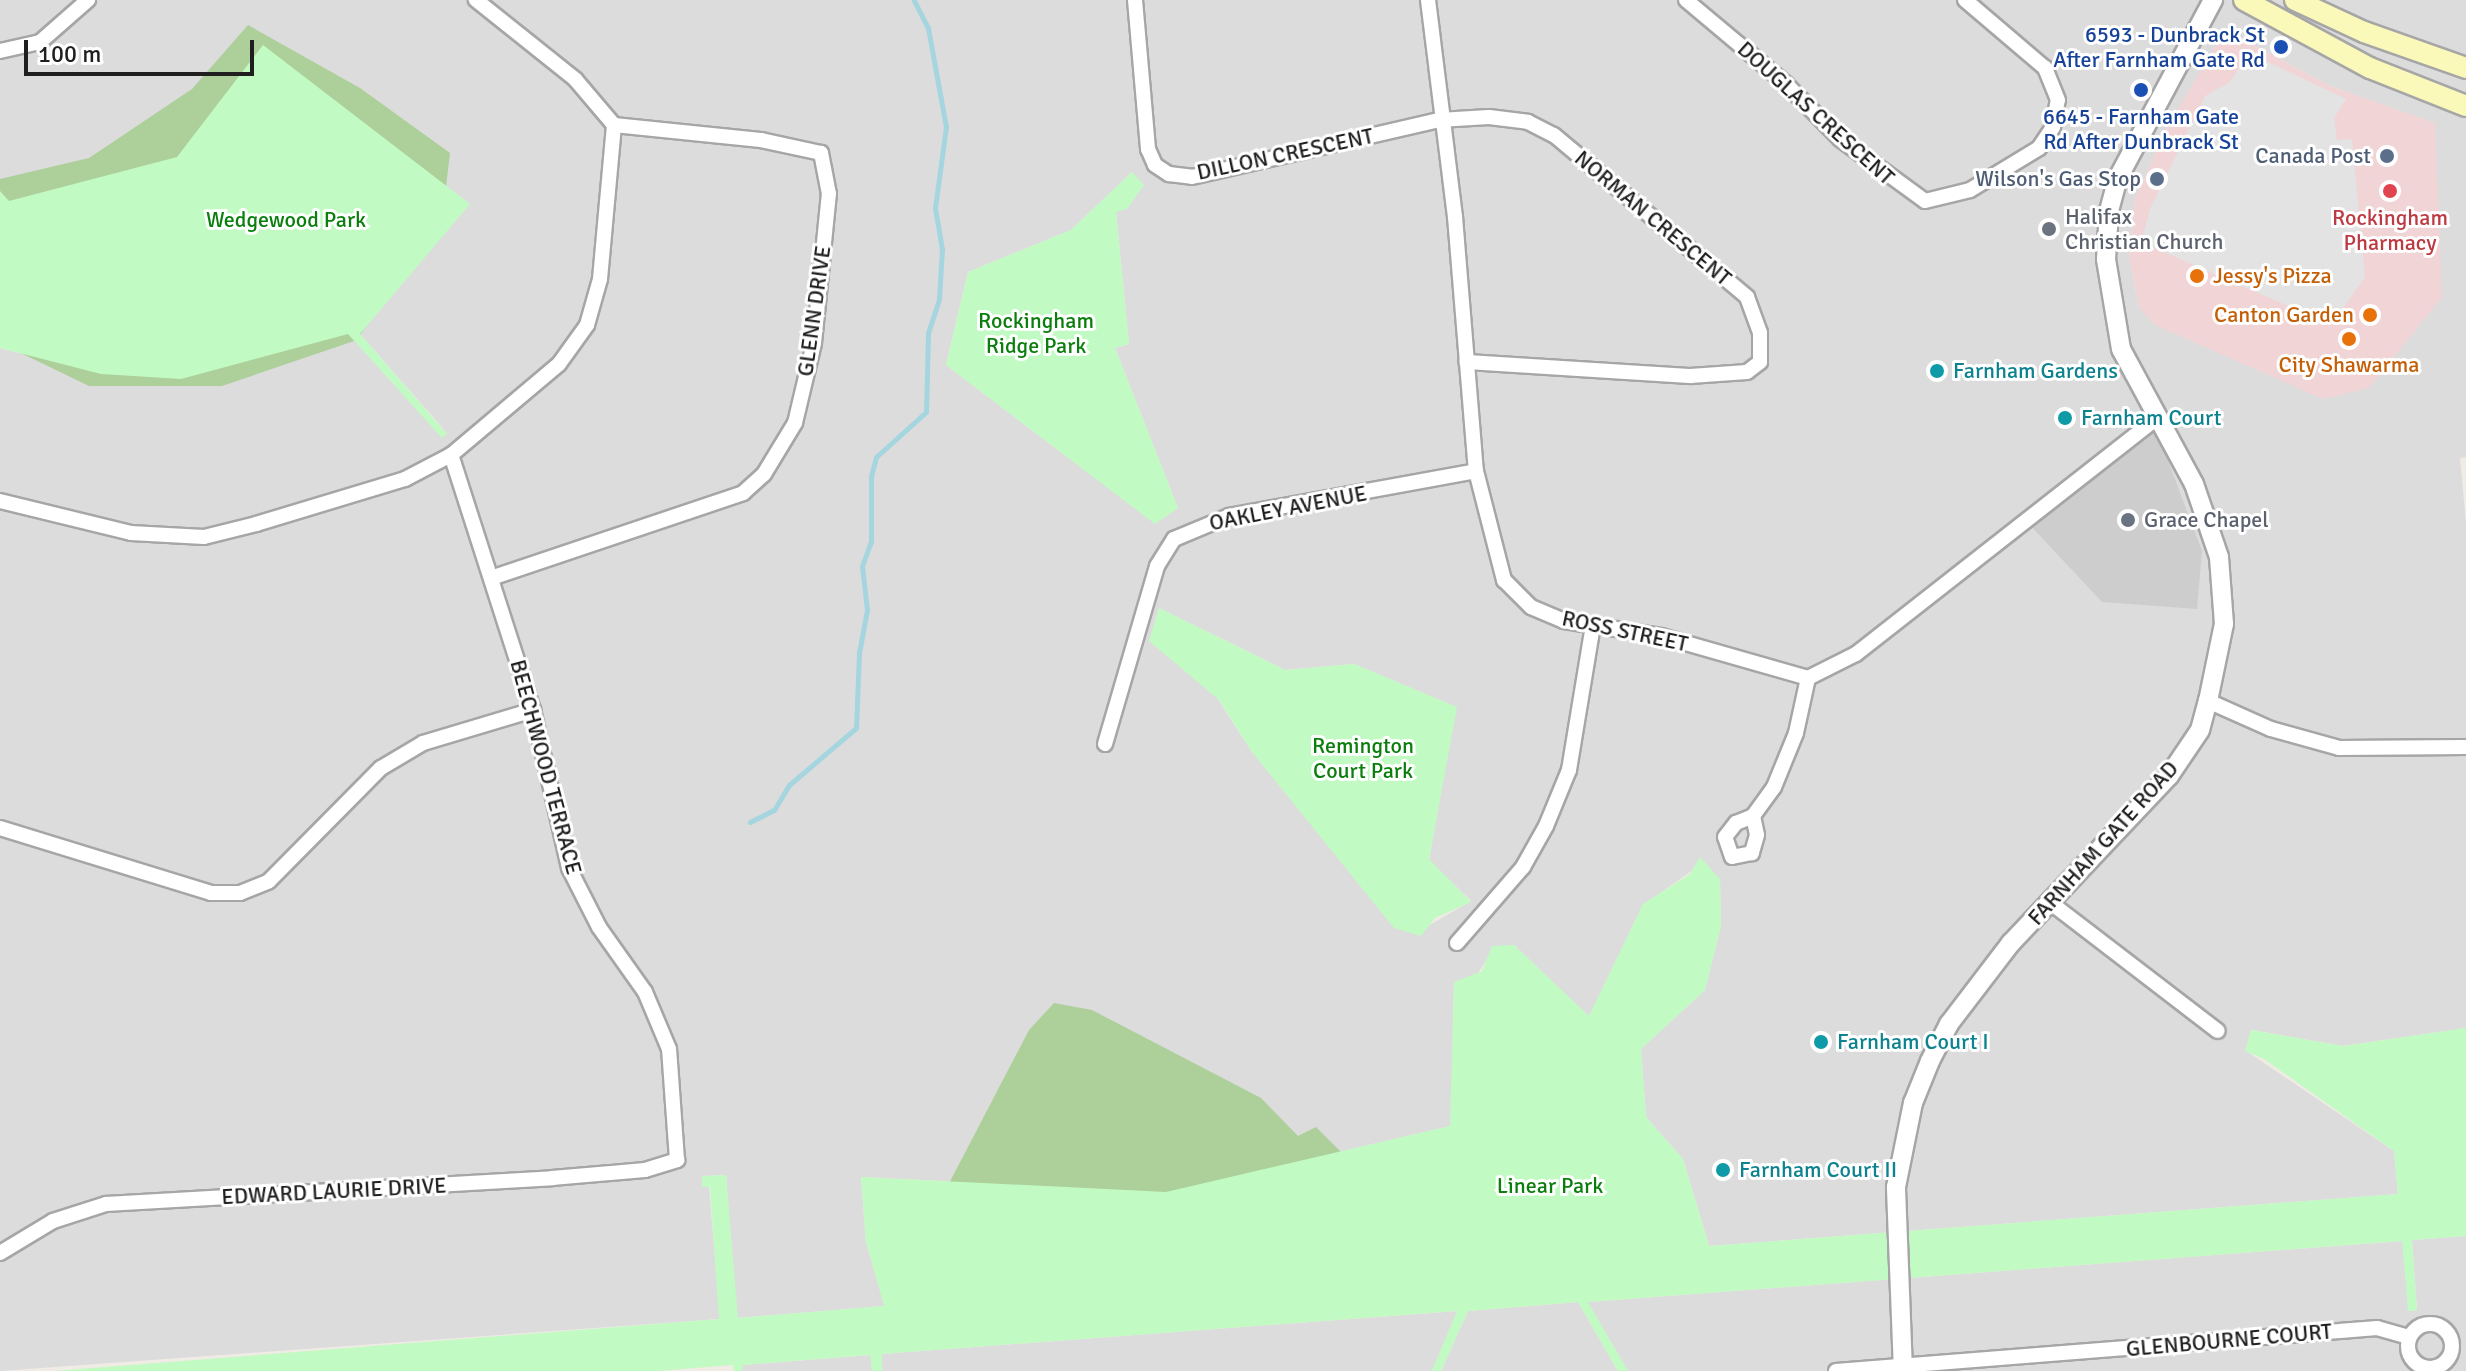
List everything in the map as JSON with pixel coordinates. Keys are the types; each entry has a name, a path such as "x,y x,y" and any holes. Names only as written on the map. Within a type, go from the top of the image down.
{"main road":[{"path":"2244,0 2370,68 2466,106"},
{"path":"2295,0 2364,32 2466,68"}],"street":[{"path":"0,51 40,42 88,0"},
{"path":"0,501 131,533 204,537 405,479 451,455 559,364 587,325 600,279 614,125 575,79 476,0"},
{"name":"DILLON CRESCENT","path":"1135,0 1148,149 1155,165 1169,174 1192,177 1439,120"},
{"name":"ROSS STREET","path":"1428,0 1439,120 1455,217 1476,471 1504,580 1531,607 1564,621 1661,636 1808,678"},
{"name":"DOUGLAS CRESCENT","path":"1686,0 1786,84 1840,139 1925,201 1970,190 2039,148 2053,127 2058,100 2045,68 1965,0"},
{"name":"FARNHAM GATE ROAD","path":"1903,1369 1896,1187 1913,1103 1949,1024 2011,943 2169,776 2200,730 2208,701 2224,624 2219,557 2194,484 2121,349 2106,259 2109,211 2124,167 2213,0"},
{"name":"NORMAN CRESCENT","path":"1439,120 1489,117 1528,122 1554,135 1747,297 1760,333 1760,362 1747,372 1690,376 1466,362"},
{"name":"GLENN DRIVE","path":"494,577 743,493 764,474 795,423 814,343 829,194 821,153 761,140 614,125"},
{"path":"1753,816 1774,787 1796,733 1808,678 1856,654 2157,418"},
{"name":"BEECHWOOD TERRACE","path":"451,455 494,577 533,710 569,868 599,927 645,992 669,1049 677,1160"},
{"name":"OAKLEY AVENUE","path":"1105,744 1157,566 1174,539 1229,516 1476,471"},
{"path":"1457,943 1523,867 1546,826 1569,770 1593,625"},
{"path":"2208,701 2271,729 2339,748 2466,747"},
{"path":"0,828 211,893 240,893 269,881 381,768 423,743 533,710"},
{"path":"2051,903 2218,1031"},
{"name":"EDWARD LAURIE DRIVE","path":"0,1253 53,1221 106,1204 552,1178 645,1170 677,1160"},
{"name":"GLENBOURNE COURT","path":"1836,1371 1903,1369 2377,1328 2409,1337"}],"shaded area":[{"path":"0,0 2466,0 2466,457 2460,458 2466,523 2466,1028 2343,1046 2252,1030 2245,1050 2394,1151 2398,1194 1709,1246 1683,1159 1646,1117 1641,1049 1705,990 1721,926 1720,880 1703,863 1643,905 1589,1017 1514,945 1492,952 1476,976 1454,982 1451,1126 1166,1192 861,1177 866,1242 885,1306 737,1318 726,1175 702,1176 709,1186 720,1319 0,1371 0,348 101,374 348,334 447,433 360,334 177,157 0,191","holes":["2231,33 2330,86 2434,123 2139,307 2129,256 2135,199 2168,126","1132,172 1135,177 1116,212 1129,344 1115,348 1178,508 1155,523 946,365 968,272 1071,230","1159,608 1285,670 1354,664 1456,707 1429,860 1471,901 1426,927 1252,752"]},
{"path":"2231,33 2330,86 2435,123 2442,297 2369,388 2323,399 2155,325 2139,307 2129,256 2135,199 2168,126 2222,35"},
{"path":"2249,53 2346,99 2334,118 2337,140 2352,139 2365,277 2339,314 2313,317 2141,242 2150,209 2205,96 2230,82"},
{"path":"2155,426 2202,551 2197,609 2102,602 2030,525"},
{"path":"2466,1236 2466,1371 1628,1371 1587,1302 2403,1241 2409,1311 2417,1310 2412,1240"},
{"path":"1578,1302 1618,1371 1441,1371 1468,1311"},
{"path":"1458,1311 1432,1371 882,1371 881,1354"},
{"path":"871,1355 872,1371 742,1371 742,1365"}],"green space":[{"name":"Wedgewood Park","path":"248,25 360,88 450,153 443,212 357,340 222,386 89,386 0,343 0,179 89,158 192,89"},
{"name":"Wedgewood Park","path":"263,45 470,204 360,334 447,434 442,438 348,334 181,379 101,374 0,348 0,191 9,201 177,157"},
{"name":"Rockingham Ridge Park","path":"1132,172 1144,185 1127,209 1116,212 1129,344 1115,348 1178,508 1155,524 946,365 968,272 1071,230"},
{"name":"Remington Court Park","path":"1159,608 1285,670 1354,664 1457,707 1429,859 1471,902 1435,918 1421,936 1394,928 1252,752 1219,700 1149,641"},
{"name":"Linear Park","path":"1700,857 1720,879 1721,926 1705,990 1641,1049 1646,1117 1683,1159 1709,1246 2398,1194 2394,1151 2264,1059 2245,1051 2251,1030 2343,1046 2466,1028 2466,1236 2412,1240 2417,1310 2408,1311 2402,1241 1588,1302 1628,1371 1618,1371 1578,1302 1468,1311 1441,1371 1432,1371 1457,1311 882,1354 882,1371 872,1371 870,1355 743,1365 742,1371 734,1371 733,1365 658,1371 53,1371 719,1319 710,1187 702,1187 702,1176 726,1175 738,1318 884,1306 866,1242 861,1177 1166,1192 1450,1126 1454,982 1482,971 1492,946 1514,945 1589,1016 1643,904 1690,874"},
{"path":"1054,1003 1092,1010 1261,1098 1298,1136 1316,1127 1342,1153 1315,1231 944,1193 1029,1030"}],"waterway":[{"path":"750,822 774,810 789,785 856,728 859,653 867,610 862,566 871,541 871,476 876,457 926,412 928,333 939,299 942,249 935,208 946,127 928,28 914,0"}],"place":[{"name":"6593 - Dunbrack St After Farnham Gate Rd","path":"2281,47"},
{"name":"6645 - Farnham Gate Rd After Dunbrack St","path":"2141,90"},
{"name":"Canada Post","path":"2387,156"},
{"name":"Wilson's Gas Stop","path":"2157,179"},
{"name":"Rockingham Pharmacy","path":"2390,191"},
{"name":"Halifax Christian Church","path":"2049,229"},
{"name":"Jessy's Pizza","path":"2197,276"},
{"name":"Canton Garden","path":"2370,315"},
{"name":"City Shawarma","path":"2349,339"},
{"name":"Farnham Gardens","path":"1937,371"},
{"name":"Farnham Court","path":"2065,418"},
{"name":"Grace Chapel","path":"2128,520"},
{"name":"Farnham Court I","path":"1821,1042"},
{"name":"Farnham Court II","path":"1723,1170"}]}
